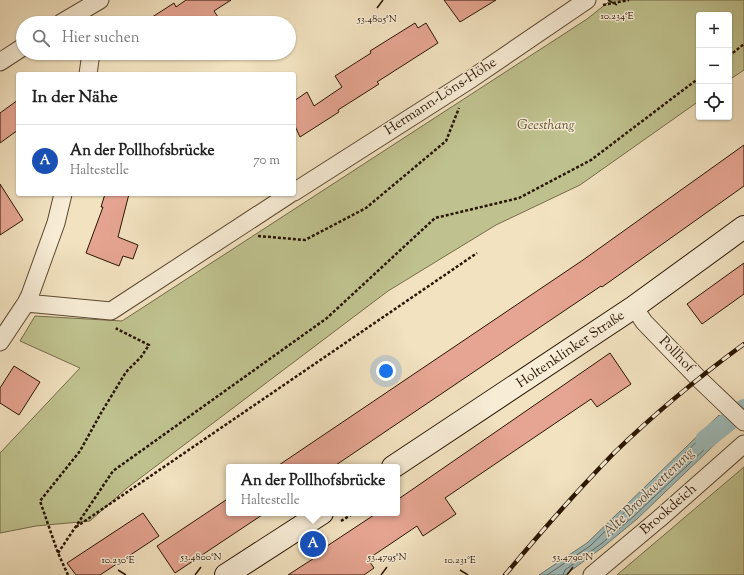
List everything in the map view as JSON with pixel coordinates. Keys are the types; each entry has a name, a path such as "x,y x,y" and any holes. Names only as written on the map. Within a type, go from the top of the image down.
{"main road":[{"name":"Holtenklinker Straße","path":"398,464 634,307 744,227"},
{"path":"226,575 317,516"}],"street":[{"name":"Hermann-Löns-Höhe","path":"296,191 471,79 587,0"},
{"path":"75,16 92,7"},
{"path":"0,62 16,52"},
{"path":"88,72 90,60"},
{"path":"0,342 26,303 56,223 63,196"},
{"path":"26,303 111,311 287,196"},
{"name":"Pollhof","path":"634,307 644,322 699,379 744,422"},
{"name":"Brookdeich","path":"592,575 660,518 744,444"}],"path":[{"path":"732,54 744,44"},
{"path":"228,234 305,240 366,208 446,141 471,79"},
{"path":"58,553 113,471 327,318 435,218 519,198 591,160 696,80"},
{"path":"74,528 477,253"},
{"path":"68,575 58,553 40,502 80,451 126,372 141,357 149,345 117,329"}],"green space":[{"name":"Geesthang","path":"611,0 744,0 744,70 732,78 732,12 696,12 696,103 580,185 496,225 388,291 127,488 90,521 36,526 0,533 0,453 80,368 20,341 35,316 122,321 587,19"},
{"path":"744,467 744,575 617,575 618,574"}],"water":[{"path":"719,415 732,428 637,519 603,547 565,575 539,575 587,543"}],"building":[{"path":"186,0 231,0 214,11 217,16 154,16 174,3 176,7"},
{"path":"444,0 496,0 460,22"},
{"path":"415,23 418,28 426,23 438,43 377,82 379,84 338,110 339,112 300,137 296,128 296,100 307,92 314,106 342,87 335,76 371,53 370,51"},
{"path":"16,101 16,131 0,143 0,113"},
{"path":"744,145 744,186 602,287 601,286 337,464 280,464 583,260"},
{"path":"0,184 23,220 0,235"},
{"path":"104,196 128,196 118,237 138,245 133,259 123,256 119,266 86,253 103,207 101,207"},
{"path":"744,263 744,294 702,324 687,304"},
{"path":"610,353 631,384 597,407 591,399 445,498 456,514 423,536 417,526 368,559 374,568 364,575 288,575 322,553 321,550 372,516 400,516 400,498"},
{"path":"14,366 40,382 19,415 0,403 0,388"},
{"path":"226,500 226,516 260,516 175,573 157,546"},
{"path":"143,513 159,536 100,575 76,575 67,563"}],"waterway":[{"name":"Alte Brookwetterung","path":"705,440 744,409"}],"railway":[{"path":"505,575 558,513 614,453 677,396 744,344"}],"place":[{"name":"An der Pollhofsbrücke","path":"313,544"}]}
